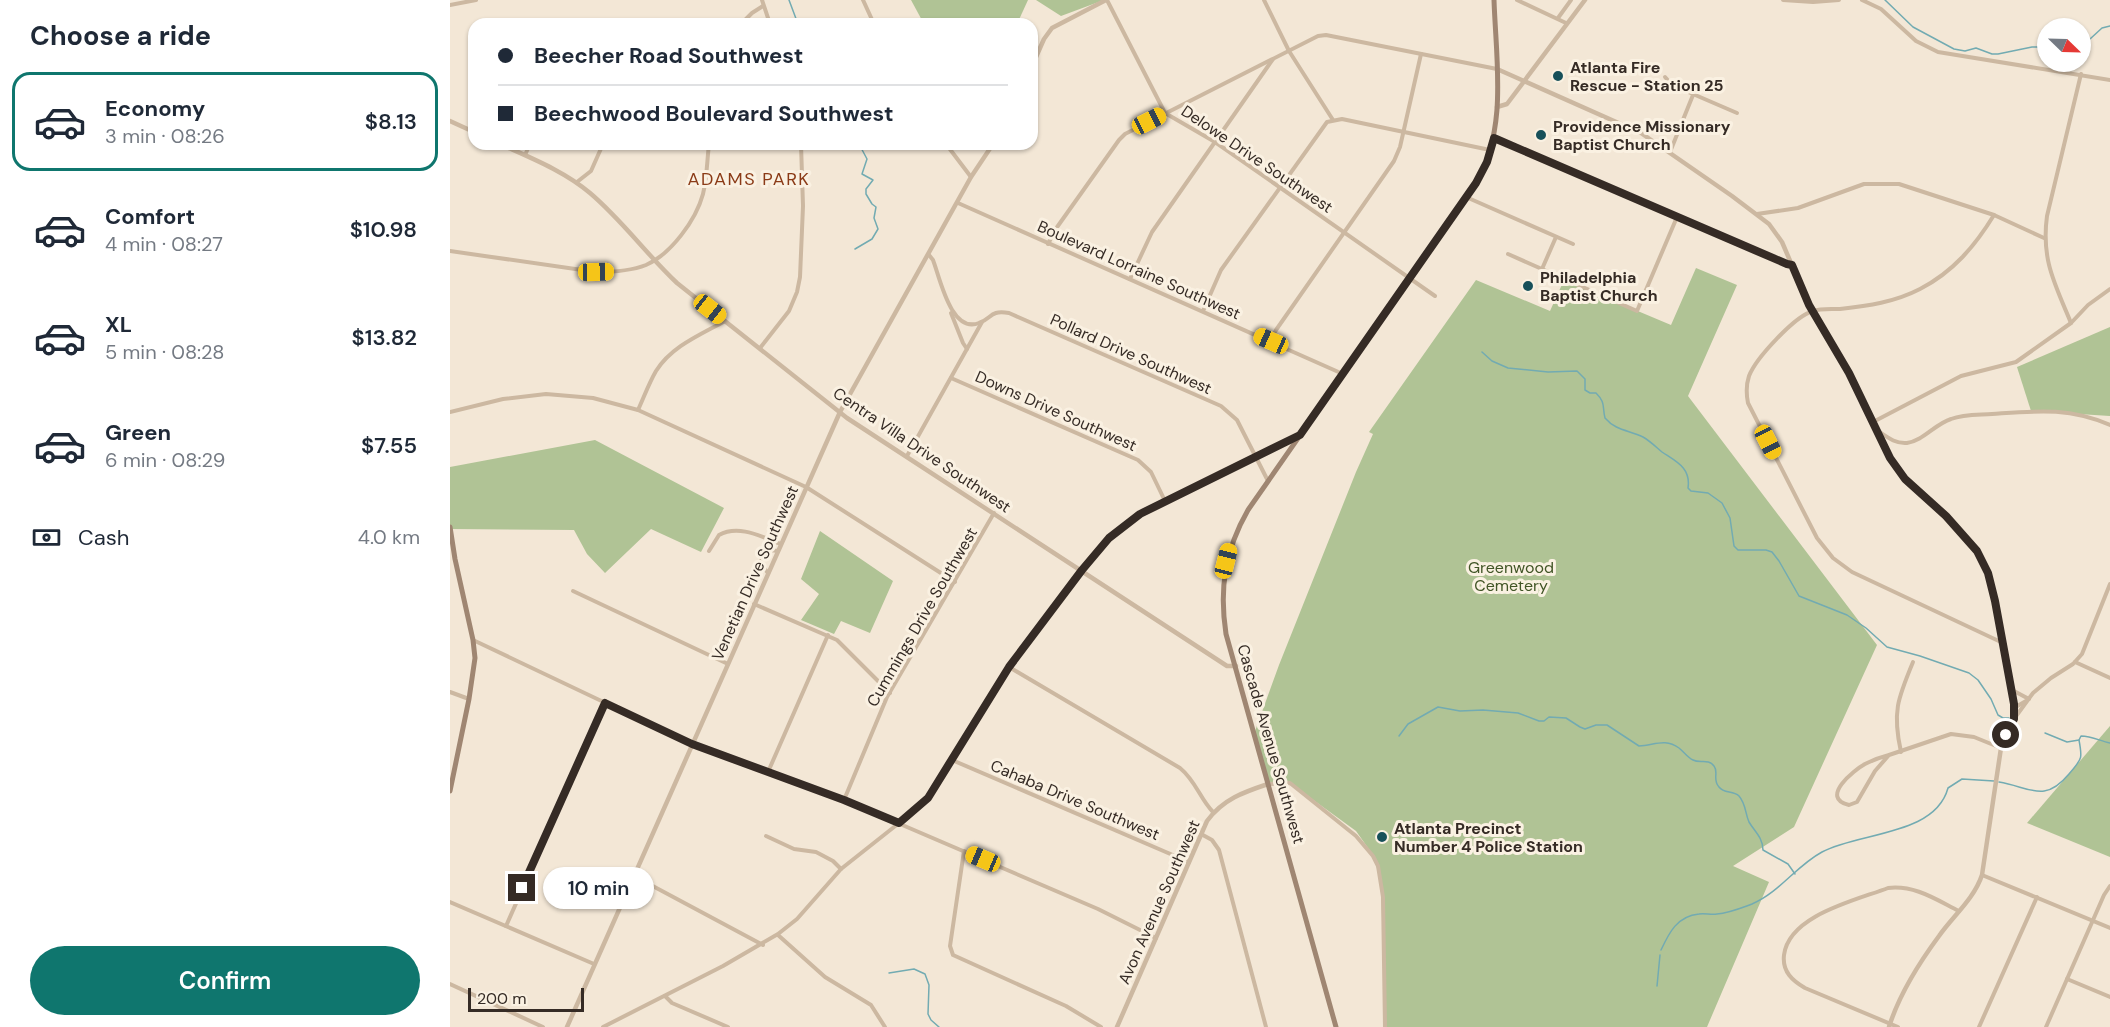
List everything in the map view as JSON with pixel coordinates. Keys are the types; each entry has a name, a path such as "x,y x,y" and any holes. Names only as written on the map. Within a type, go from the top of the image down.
{"main road":[{"name":"Cascade Avenue Southwest","path":"1336,1027 1223,615 1224,569 1238,526 1482,173 1494,138 1497,107 1494,0"},
{"path":"450,527 473,640 474,670 450,790"}],"street":[{"path":"450,5 477,0"},
{"path":"762,0 768,18"},
{"path":"863,0 871,18"},
{"path":"1038,52 1052,28 1106,0"},
{"name":"Delowe Drive Southwest","path":"1106,0 1165,113 1215,142 1435,296"},
{"path":"1264,0 1289,51 1333,120"},
{"path":"1517,0 1566,22"},
{"path":"1558,18 1571,0"},
{"path":"1497,107 1507,104 1566,22 1585,0"},
{"path":"1783,0 1813,2 1839,0"},
{"path":"1862,0 1875,5 1916,41 1938,52 2110,80"},
{"path":"747,18 763,6"},
{"path":"1048,244 1055,230 1119,140 1133,129 1318,36 1326,35 1497,69 1617,121 1670,152 1757,214 1776,232 1812,311 1849,373 1890,458 1905,479 1946,516 1977,551 1988,573 2012,690 2014,719"},
{"path":"1271,341 1276,330 1394,161 1400,147 1421,54"},
{"path":"1130,279 1152,232 1274,58"},
{"path":"2071,323 2049,270 2044,238 2047,216 2081,74"},
{"path":"1665,76 1672,85 1737,113"},
{"path":"1670,152 1694,94"},
{"path":"1203,311 1221,270 1323,127 1333,120 1342,119 1491,150"},
{"path":"450,121 468,129"},
{"path":"1494,138 1792,265"},
{"name":"Centra Villa Drive Southwest","path":"514,150 560,172 577,183 605,207 653,261 678,284 840,412 1227,666 1236,666"},
{"path":"525,155 527,150"},
{"path":"577,183 591,171 600,150"},
{"path":"450,251 596,272 629,269 653,261 682,235 698,209 705,182 708,150"},
{"path":"759,348 789,310 797,292 804,206 801,150"},
{"path":"951,150 971,177"},
{"name":"Venetian Drive Southwest","path":"567,1027 840,412 971,177 989,150"},
{"path":"1757,214 1798,208 1854,187 1885,183 1905,185 1994,215 2044,238"},
{"path":"1466,196 1573,244"},
{"name":"Boulevard Lorraine Southwest","path":"958,203 1343,374"},
{"path":"1994,215 1966,254 1945,273 1922,288 1899,298 1871,305 1812,311 1765,351 1750,373 1746,392 1748,403 1817,538 1833,558 1852,573 2003,643"},
{"path":"1508,254 1636,311 1677,217"},
{"path":"1542,269 1556,237"},
{"path":"929,255 933,260 967,349"},
{"path":"1873,422 1961,376 2016,362 2071,323 2088,305 2110,289"},
{"path":"951,312 967,322 976,324 982,322"},
{"name":"Pollard Drive Southwest","path":"982,322 994,313 1009,313 1221,406 1237,420 1268,481"},
{"path":"639,410 655,374 669,356 687,342 726,321"},
{"path":"906,456 982,322"},
{"name":"Downs Drive Southwest","path":"951,378 1138,460 1150,472 1166,501"},
{"path":"450,412 503,399 546,394 593,398 639,410 806,487 955,582"},
{"path":"1877,430 1892,441 1906,443 1918,439 1944,421 1961,416 2050,410 2078,414 2110,425"},
{"path":"603,1027 611,1025 763,945 797,919 841,869 928,798 1009,667 1082,570 1119,529 1140,514 1300,435"},
{"name":"Cummings Drive Southwest","path":"844,800 890,693 994,513"},
{"path":"709,551 719,535 734,530 744,531 781,544"},
{"path":"768,573 761,564 762,554 770,550 778,551"},
{"path":"1890,1025 1922,960 1978,888 1982,875 2001,748 2014,719 2029,699 2051,678 2075,662 2088,644 2110,584"},
{"path":"573,591 728,664"},
{"path":"754,604 828,635 845,646 890,693"},
{"path":"768,772 828,635"},
{"path":"473,640 692,744 844,800 1098,909 1156,938"},
{"path":"1901,752 1897,725 1897,702 1913,662"},
{"path":"2075,662 2110,678"},
{"path":"1009,667 1180,768 1193,781 1213,812"},
{"path":"2012,690 2029,699"},
{"path":"450,692 469,699"},
{"path":"2014,708 2029,699"},
{"path":"506,926 605,703"},
{"path":"1889,755 1875,771 1857,802 1849,805 1840,802 1838,790 1849,776 1867,762 1951,734 1974,737 2001,748"},
{"name":"Cahaba Drive Southwest","path":"952,760 1189,862"},
{"path":"1268,784 1290,783 1356,836 1373,856 1378,866 1383,897 1386,1027"},
{"name":"Avon Avenue Southwest","path":"1117,1027 1201,834 1213,812 1232,797 1268,784"},
{"path":"1201,834 1212,840 1219,850 1266,1027"},
{"path":"766,836 794,849 816,852 833,861 841,869"},
{"path":"964,851 950,946 953,955 1066,1006 1101,1027"},
{"path":"1982,875 2110,928"},
{"path":"634,876 763,945"},
{"path":"1899,1027 1805,988 1794,981 1787,972 1784,962 1785,950 1791,938 1801,926 1815,916 1888,888 1901,886 1916,889 1959,911"},
{"path":"2046,1027 2110,886"},
{"path":"1979,1027 2037,897"},
{"path":"450,902 594,964"},
{"path":"778,934 825,977 871,1005 885,1027"},
{"path":"2067,979 2110,997"},
{"path":"450,984 543,1027"},
{"path":"665,996 672,1003 728,1027"}],"green space":[{"path":"911,0 1028,0 1020,18 921,18"},
{"path":"1036,0 1104,0 1061,16"},
{"name":"Greenwood Cemetery","path":"1696,268 1737,285 1688,396 1877,645 1794,827 1733,866 1769,882 1707,1027 1385,1027 1381,882 1373,855 1356,831 1290,783 1268,784 1254,734 1279,665 1373,434 1369,432 1476,280 1550,311 1564,280 1671,325"},
{"path":"2110,327 2110,416 2031,411 2017,367"},
{"path":"595,440 724,508 701,552 651,529 605,573 587,554 574,530 450,529 450,467"},
{"path":"820,531 893,581 870,633 841,621 834,634 801,620 819,594 801,579"},
{"path":"2110,726 2110,857 2027,823"}],"waterway":[{"path":"789,0 796,18"},
{"path":"1885,0 1913,27 1954,49 1965,51 1976,48 1998,54 2037,47"},
{"path":"2091,38 2102,28 2110,26"},
{"path":"855,249 872,239 878,229 874,218 876,207 866,194 866,189 873,180 862,174 867,159 862,150"},
{"path":"1482,352 1492,361 1508,368 1548,372 1577,371 1585,379 1585,390 1596,393 1601,399 1605,418 1609,422 1618,428 1643,437 1682,466 1687,475 1688,488 1691,491 1708,493 1722,503 1730,518 1734,546 1738,550 1772,552 1799,596 1847,615 1887,647 1969,673 1978,680 1991,699 1998,715 2009,718"},
{"path":"1399,736 1408,724 1438,707 1460,711 1518,713 1539,721 1544,721 1549,717 1566,718 1585,729 1596,725 1607,725 1639,746 1669,743 1679,748 1691,759 1709,762 1714,766 1719,787 1723,791 1737,794 1741,799 1749,822 1762,842 1763,850 1788,864 1795,874"},
{"path":"2045,733 2067,742 2079,740 2081,736 2110,743"},
{"path":"1999,782 2036,791 2052,789 2069,774 2078,762 2081,756 2079,740"},
{"path":"1661,950 1675,926 1685,918 1699,914 1726,913 1752,904 1771,893 1804,864 1822,852 1838,845 1912,824 1928,815 1940,804 1948,788 1962,779 1994,781"},
{"path":"1657,986 1660,955"},
{"path":"889,973 914,969 925,974 929,985 928,1014 939,1027"}],"place":[{"name":"Atlanta Fire Rescue - Station 25","path":"1558,76"},
{"name":"Providence Missionary Baptist Church","path":"1541,135"},
{"name":"Philadelphia Baptist Church","path":"1528,286"},
{"name":"Atlanta Precinct Number 4 Police Station","path":"1382,837"}],"district":[{"name":"ADAMS PARK","path":"749,179"}],"route":[{"path":"522,888 605,703 692,744 844,800 899,823 928,798 1009,667 1109,538 1140,514 1300,435 1476,183 1487,162 1494,138 1792,265 1809,305 1849,373 1890,458 1905,479 1946,516 1977,551 1988,573 2014,704 2014,719 2006,735"}]}
